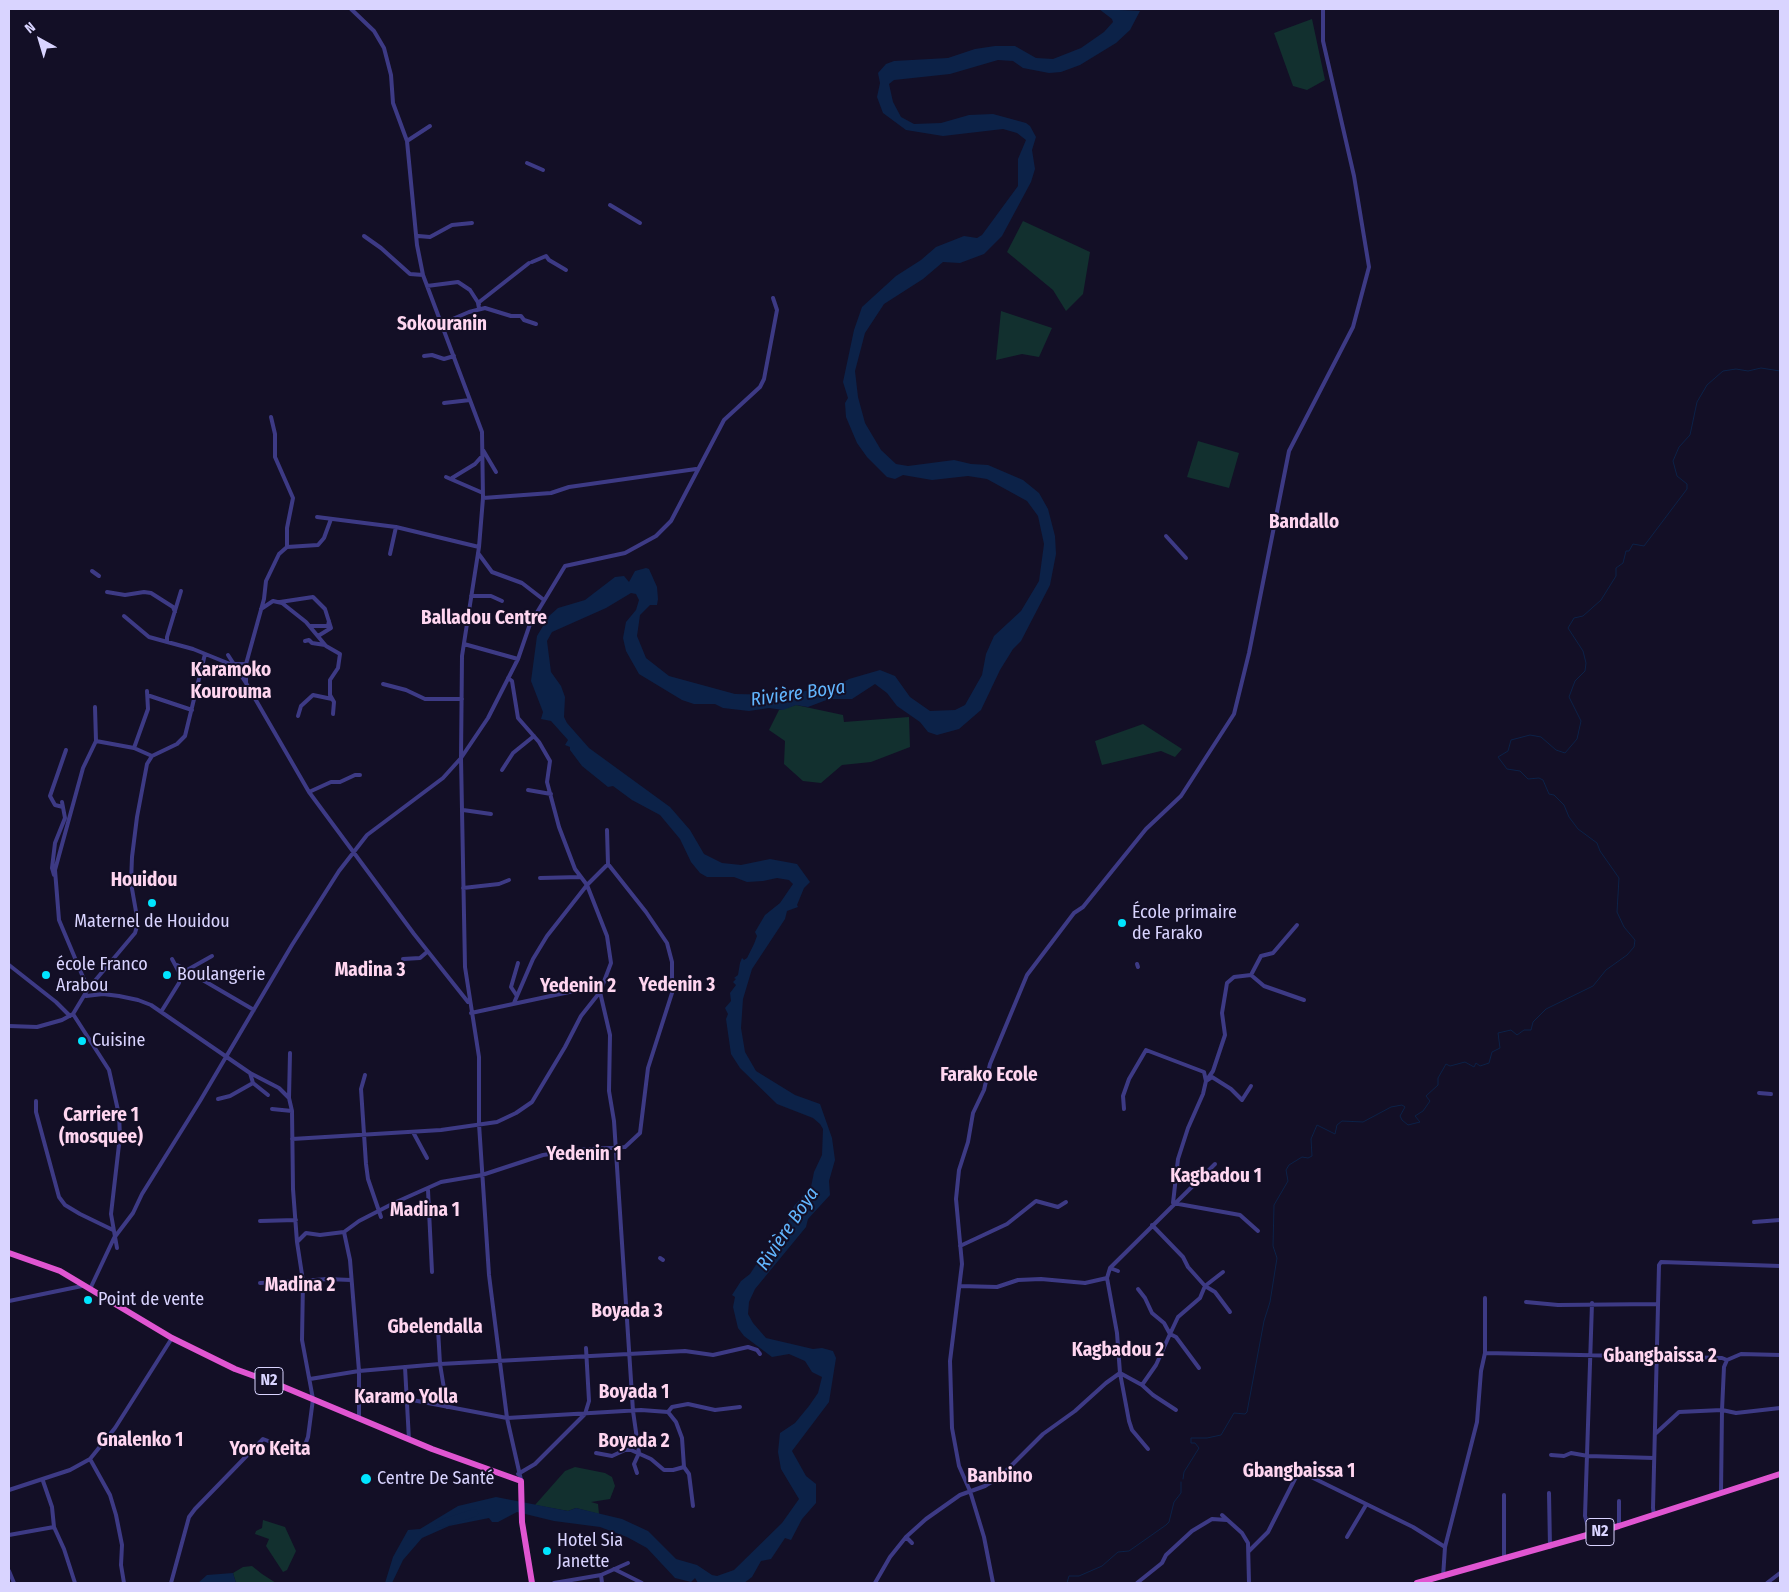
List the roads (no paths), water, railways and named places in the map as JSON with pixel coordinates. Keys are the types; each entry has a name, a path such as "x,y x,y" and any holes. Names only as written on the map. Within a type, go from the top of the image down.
{"highway":[{"name":"N2","path":"9,1253 47,1265 172,1338 235,1369 360,1418 409,1440 519,1478"},
{"name":"N2","path":"1417,1583 1434,1581 1587,1536 1780,1474"},
{"path":"519,1478 522,1522 532,1583"}],"street":[{"path":"351,9 374,31 384,48 391,75 393,103 407,141 418,236 417,244 423,275 482,432 483,496 479,547 464,644 461,758 463,888 469,1004 479,1057 479,1129 489,1275 507,1418 519,1478 585,1414 590,1401 586,1348"},
{"path":"993,1583 984,1537 970,1490 959,1466 952,1428 950,1361 960,1286 960,1246 956,1199 959,1170 968,1142 973,1113 984,1090 987,1067 1028,975 1074,913 1088,901 1146,829 1181,796 1234,714 1249,653 1289,451 1353,327 1368,267 1354,176 1323,41 1323,9"},
{"path":"407,141 430,126"},
{"path":"527,163 544,170"},
{"path":"610,205 640,223"},
{"path":"418,236 430,236 452,225 472,223"},
{"path":"364,236 381,248 410,274 423,275"},
{"path":"402,321 434,328 442,323 451,322 479,307 530,263 546,256 549,260 566,270"},
{"path":"427,286 458,282 470,290 479,307 511,316 520,316 524,320 536,324"},
{"path":"89,1290 114,1238 133,1213 142,1194 292,945 352,851 367,835 443,778 461,758 488,718 518,659 530,624 565,566 625,553 656,536 671,521 696,469 724,420 760,387 764,380 777,310 773,298"},
{"path":"424,356 432,355 444,359 454,356"},
{"path":"444,403 470,400"},
{"path":"271,417 275,434 275,457 294,498 287,528 287,547"},
{"path":"483,453 496,472"},
{"path":"452,478 474,464 483,453"},
{"path":"446,477 452,478 483,496 551,493 569,487 696,469"},
{"path":"317,516 396,527 479,547"},
{"path":"246,683 246,664 261,609 266,581 279,554 287,547 318,545 324,538 331,519"},
{"path":"390,554 396,527"},
{"path":"1166,536 1186,558"},
{"path":"478,553 492,572 522,583 544,600"},
{"path":"92,571 99,576"},
{"path":"167,642 166,637 181,591"},
{"path":"107,592 125,595 144,592 152,593 173,607 175,612"},
{"path":"471,596 492,596 502,601"},
{"path":"261,609 273,601 280,602 313,597 322,606 332,628 318,636"},
{"path":"280,602 310,626 325,645 340,654 338,668 330,680 334,702 333,714"},
{"path":"124,616 149,637 234,664 246,664"},
{"path":"310,626 328,626 329,620"},
{"path":"305,641 309,640 312,643 325,645"},
{"path":"464,644 518,659"},
{"path":"9,1026 37,1027 72,1015 86,996 88,989 101,977 137,928 131,883 132,857 136,817 147,764 152,756 177,744 185,736 205,654"},
{"path":"228,655 308,792 469,1004"},
{"path":"292,1139 413,1132 497,1122 516,1113 532,1102 569,1042 581,1016 600,992 608,974 610,956 607,936 587,885 580,877 567,850 546,776 550,761 534,736 518,718 512,681 508,678"},
{"path":"384,684 406,690 425,699 462,699"},
{"path":"134,748 148,710 147,691"},
{"path":"298,716 302,706 313,695 322,698 326,696 332,699"},
{"path":"150,696 192,710"},
{"path":"55,882 56,865 66,836 72,801 89,751 96,741 95,707"},
{"path":"502,770 513,754 534,736"},
{"path":"96,741 134,748 152,756"},
{"path":"66,750 50,796 55,805 63,804 65,818 55,842 52,868 59,920 88,989"},
{"path":"308,792 331,782 340,782 355,775 360,775"},
{"path":"528,790 551,794"},
{"path":"463,810 491,814"},
{"path":"296,1228 306,1234 320,1235 344,1232 378,1211 428,1190 441,1182 482,1175 543,1155 576,1150 626,1147 640,1133 644,1086 672,993 672,962 667,943 646,912 608,864 607,830"},
{"path":"514,1003 533,959 547,936 587,885 608,864"},
{"path":"540,878 580,877"},
{"path":"463,888 499,884 509,880"},
{"path":"1251,975 1261,956 1273,953 1297,925"},
{"path":"402,959 420,958 428,952"},
{"path":"180,974 212,956"},
{"path":"172,959 186,971 254,1010"},
{"path":"517,996 511,987 518,963"},
{"path":"9,965 72,1015 109,1070 119,1115 120,1136 110,1214 117,1248"},
{"path":"161,1012 179,983 180,974 177,965"},
{"path":"1251,975 1264,986 1304,1000"},
{"path":"1176,1202 1178,1159 1188,1128 1203,1094 1206,1081 1213,1070 1225,1035 1222,1013 1227,984 1234,978 1251,975"},
{"path":"455,986 468,992"},
{"path":"471,1013 588,988 600,992"},
{"path":"600,992 610,1035 609,1091 616,1149 633,1411 639,1453 634,1464 637,1473"},
{"path":"86,996 103,994 138,1000 161,1012 227,1055 250,1073 279,1088 289,1098"},
{"path":"1124,1109 1123,1096 1146,1050 1204,1072 1206,1081"},
{"path":"172,1583 189,1517 264,1439 292,1450 304,1445 308,1437 313,1399 302,1340 303,1281 296,1228 292,1111 289,1098 290,1053"},
{"path":"250,1073 253,1082 268,1095"},
{"path":"365,1075 361,1089 368,1179 381,1217"},
{"path":"1206,1081 1212,1077 1231,1089 1242,1100 1251,1086"},
{"path":"218,1099 230,1096 253,1082"},
{"path":"1759,1092 1771,1094"},
{"path":"36,1101 36,1112 59,1198 65,1205 80,1214 113,1230"},
{"path":"272,1109 292,1111"},
{"path":"470,1125 479,1129"},
{"path":"413,1132 427,1158"},
{"path":"1148,1449 1132,1430 1120,1373 1117,1333 1107,1278 1110,1268 1214,1164"},
{"path":"428,1190 432,1272"},
{"path":"960,1246 1007,1224 1036,1201 1058,1207 1066,1202"},
{"path":"1176,1202 1240,1215 1258,1231"},
{"path":"260,1221 296,1220"},
{"path":"1754,1222 1780,1220"},
{"path":"1152,1225 1183,1257 1188,1267 1205,1286 1215,1292 1230,1312"},
{"path":"344,1232 350,1260 350,1280 359,1371 360,1418"},
{"path":"297,1242 306,1234"},
{"path":"1654,1514 1652,1508 1659,1265 1661,1262 1780,1266"},
{"path":"1110,1268 1118,1271"},
{"path":"1142,1385 1156,1365 1178,1317 1200,1298 1205,1286 1223,1272"},
{"path":"960,1286 997,1287 1018,1280 1041,1279 1085,1283 1107,1278"},
{"path":"260,1284 327,1279 350,1280"},
{"path":"9,1301 82,1286"},
{"path":"1138,1289 1152,1314 1164,1323 1170,1334 1176,1337 1199,1368"},
{"path":"1443,1577 1445,1548 1477,1422 1481,1371 1485,1353 1485,1298"},
{"path":"1526,1302 1558,1305 1592,1303 1658,1304"},
{"path":"1587,1536 1589,1530 1585,1516 1592,1303"},
{"path":"438,1329 440,1364 447,1407"},
{"path":"9,1490 70,1470 90,1459 119,1422 172,1338"},
{"path":"310,1378 359,1371 440,1364 685,1352 713,1355 748,1347 757,1350 760,1354"},
{"path":"1485,1353 1589,1354 1722,1358 1727,1360 1741,1354 1780,1355"},
{"path":"1721,1493 1722,1410 1727,1360"},
{"path":"405,1367 409,1440"},
{"path":"1120,1373 1142,1385 1153,1395 1176,1410"},
{"path":"875,1583 890,1557 906,1537 945,1504 970,1490 985,1486 1001,1476 1043,1434 1075,1411 1106,1382 1120,1373"},
{"path":"407,1399 507,1418 633,1411 668,1412 676,1422 682,1438 684,1467 689,1474 693,1506"},
{"path":"668,1412 672,1407 688,1404 715,1410 740,1406"},
{"path":"1655,1434 1678,1412 1722,1410 1736,1413 1780,1408"},
{"path":"119,1422 120,1429"},
{"path":"596,1453 612,1456 630,1450 651,1459 664,1470 684,1467"},
{"path":"1551,1455 1564,1456 1571,1453 1588,1456 1654,1458"},
{"path":"90,1459 110,1495 116,1515 122,1545 121,1564 124,1583"},
{"path":"1248,1551 1268,1532 1299,1471 1414,1527 1445,1548"},
{"path":"43,1480 52,1507 54,1527 64,1549 75,1583"},
{"path":"1549,1493 1550,1547"},
{"path":"1504,1495 1504,1560"},
{"path":"1619,1501 1619,1526"},
{"path":"1347,1537 1366,1505"},
{"path":"1222,1515 1242,1533 1248,1542 1249,1583"},
{"path":"1137,1583 1162,1563 1166,1555 1192,1531 1212,1519 1227,1520"},
{"path":"9,1535 54,1527"},
{"path":"906,1537 912,1543"},
{"path":"554,1583 601,1575 628,1563"},
{"path":"614,1569 642,1583"},
{"path":"9,1571 14,1583"},
{"path":"1768,1583 1780,1573"},
{"path":"601,1575 602,1583"}],"water":[{"path":"1099,9 1140,11 1130,30 1116,43 1080,65 1061,72 1049,73 1023,68 1013,61 998,60 950,74 894,80 889,84 893,102 901,117 914,124 941,123 969,115 993,114 1026,123 1030,126 1036,137 1032,150 1035,169 1031,182 1002,236 984,254 960,263 943,262 923,279 884,304 865,333 855,371 858,397 865,423 881,450 896,464 908,466 954,460 988,465 1023,480 1039,493 1048,509 1055,536 1056,554 1050,585 1021,641 1013,649 1000,670 981,710 959,729 937,735 928,732 920,722 897,706 887,693 875,684 852,699 829,699 808,707 796,705 783,710 769,708 749,711 723,708 715,704 694,704 682,700 639,674 626,651 623,638 626,622 636,610 639,600 636,594 631,593 606,608 552,632 547,641 551,672 561,686 565,697 564,717 567,723 589,748 670,807 690,830 704,854 722,863 741,865 770,859 797,864 810,882 804,888 797,905 798,907 787,911 785,919 752,969 743,999 741,1028 745,1052 756,1071 795,1095 820,1104 832,1138 835,1160 829,1181 830,1195 808,1219 806,1227 755,1289 749,1302 748,1314 766,1338 813,1349 822,1348 833,1351 836,1358 829,1402 792,1451 806,1476 816,1484 816,1503 802,1519 791,1540 785,1538 771,1559 761,1561 752,1577 744,1583 698,1583 695,1578 691,1582 675,1578 647,1548 627,1537 600,1527 554,1521 517,1512 498,1522 492,1522 489,1518 449,1526 422,1538 403,1560 392,1583 385,1583 393,1557 408,1530 420,1529 458,1506 496,1497 568,1511 576,1508 622,1519 648,1531 676,1559 697,1565 712,1575 717,1576 734,1570 782,1523 799,1499 781,1469 778,1452 780,1433 795,1423 809,1406 818,1393 822,1377 812,1372 805,1361 789,1354 772,1357 744,1336 738,1328 733,1307 735,1297 732,1295 741,1281 750,1274 761,1257 773,1245 785,1228 794,1206 811,1187 814,1172 822,1155 823,1129 813,1118 777,1104 740,1068 731,1054 726,1019 728,1014 725,1008 731,1001 730,993 736,985 733,982 736,979 734,978 738,975 742,958 744,960 747,958 754,944 757,936 755,932 765,915 780,903 793,884 789,880 777,878 747,882 734,877 707,877 700,873 691,862 680,839 660,815 632,800 613,786 608,787 582,766 570,750 570,747 565,745 568,740 551,721 541,719 543,712 531,681 537,636 549,616 558,608 585,600 615,577 624,576 629,582 635,571 646,568 649,569 657,587 658,599 657,605 650,605 640,615 637,636 646,658 669,676 735,694 783,695 838,685 849,679 880,670 895,676 910,697 930,711 955,710 965,705 982,675 986,654 994,636 1021,611 1039,581 1044,544 1038,516 1027,501 987,479 968,476 932,480 903,475 895,479 887,477 867,457 857,443 846,417 845,403 848,398 843,382 854,330 862,307 896,276 921,260 936,247 964,236 977,238 982,235 1018,186 1018,159 1026,140 1017,133 1003,129 943,136 906,130 883,113 877,97 880,83 878,73 886,64 894,61 948,58 975,49 995,46 1015,46 1036,58 1053,59 1081,48 1104,32 1113,22 1112,19"},
{"path":"233,1573 236,1583 198,1583 207,1575"}],"waterway":[{"path":"1183,1479 1184,1472 1199,1448 1195,1443 1191,1443 1191,1438 1207,1438 1221,1435 1234,1413 1245,1414 1247,1412 1264,1321 1270,1302 1277,1258 1273,1246 1274,1205 1288,1181 1286,1170 1289,1165 1302,1157 1308,1158 1312,1156 1311,1139 1317,1125 1335,1134 1337,1125 1342,1121 1363,1122 1391,1107 1402,1105 1405,1107 1400,1116 1402,1120 1408,1125 1420,1122 1415,1116 1423,1111 1430,1101 1426,1096 1438,1085 1438,1078 1446,1064 1450,1066 1465,1062 1474,1067 1476,1063 1480,1066 1489,1063 1492,1052 1500,1048 1498,1033 1511,1030 1517,1035 1524,1030 1531,1030 1533,1022 1546,1009 1593,986 1606,970 1627,955 1634,947 1635,940 1624,927 1617,912 1619,878 1600,851 1597,843 1578,829 1569,817 1564,805 1554,795 1549,794 1543,780 1539,778 1528,779 1520,771 1507,769 1498,757 1508,751 1511,740 1530,735 1541,737 1556,750 1565,753 1577,739 1581,721 1569,697 1575,681 1585,671 1586,663 1583,651 1568,628 1574,618 1583,616 1601,600 1616,576 1616,568 1623,563 1626,551 1629,551 1633,544 1644,546 1687,489 1687,484 1677,476 1673,461 1679,447 1690,435 1697,402 1707,385 1723,371 1736,369 1748,371 1761,368 1780,371"},
{"path":"1067,1583 1069,1576 1079,1576 1102,1566 1118,1552 1129,1551 1166,1525 1169,1522 1174,1502 1181,1493 1181,1482"},
{"name":"Rivière Boya","path":"440,1524 474,1513"}],"place":[{"name":"Maternel de Houidou","path":"152,903"},
{"name":"École primaire de Farako","path":"1122,923"},
{"name":"école Franco Arabou","path":"46,975"},
{"name":"Boulangerie","path":"167,975"},
{"name":"Cuisine","path":"82,1041"},
{"name":"Point de vente","path":"88,1300"},
{"name":"Centre De Santé","path":"366,1479"},
{"name":"Hotel Sia Janette","path":"547,1551"}],"district":[{"name":"Sokouranin","path":"442,325"},
{"name":"Bandallo","path":"1304,523"},
{"name":"Balladou Centre","path":"484,619"},
{"name":"Karamoko Kourouma","path":"231,682"},
{"name":"Houidou","path":"144,881"},
{"name":"Madina 3","path":"370,971"},
{"name":"Yedenin 3","path":"677,986"},
{"name":"Yedenin 2","path":"578,987"},
{"name":"Farako Ecole","path":"989,1076"},
{"name":"Carriere 1 (mosquee)","path":"101,1127"},
{"name":"Yedenin 1","path":"584,1155"},
{"name":"Kagbadou 1","path":"1216,1177"},
{"name":"Madina 1","path":"425,1211"},
{"name":"Madina 2","path":"300,1286"},
{"name":"Boyada 3","path":"627,1312"},
{"name":"Gbelendalla","path":"435,1328"},
{"name":"Kagbadou 2","path":"1118,1351"},
{"name":"Gbangbaissa 2","path":"1660,1357"},
{"name":"Boyada 1","path":"634,1393"},
{"name":"Karamo Yolla","path":"406,1398"},
{"name":"Gnalenko 1","path":"140,1441"},
{"name":"Boyada 2","path":"634,1442"},
{"name":"Yoro Keita","path":"270,1450"},
{"name":"Gbangbaissa 1","path":"1299,1472"},
{"name":"Banbino","path":"1000,1477"}]}
